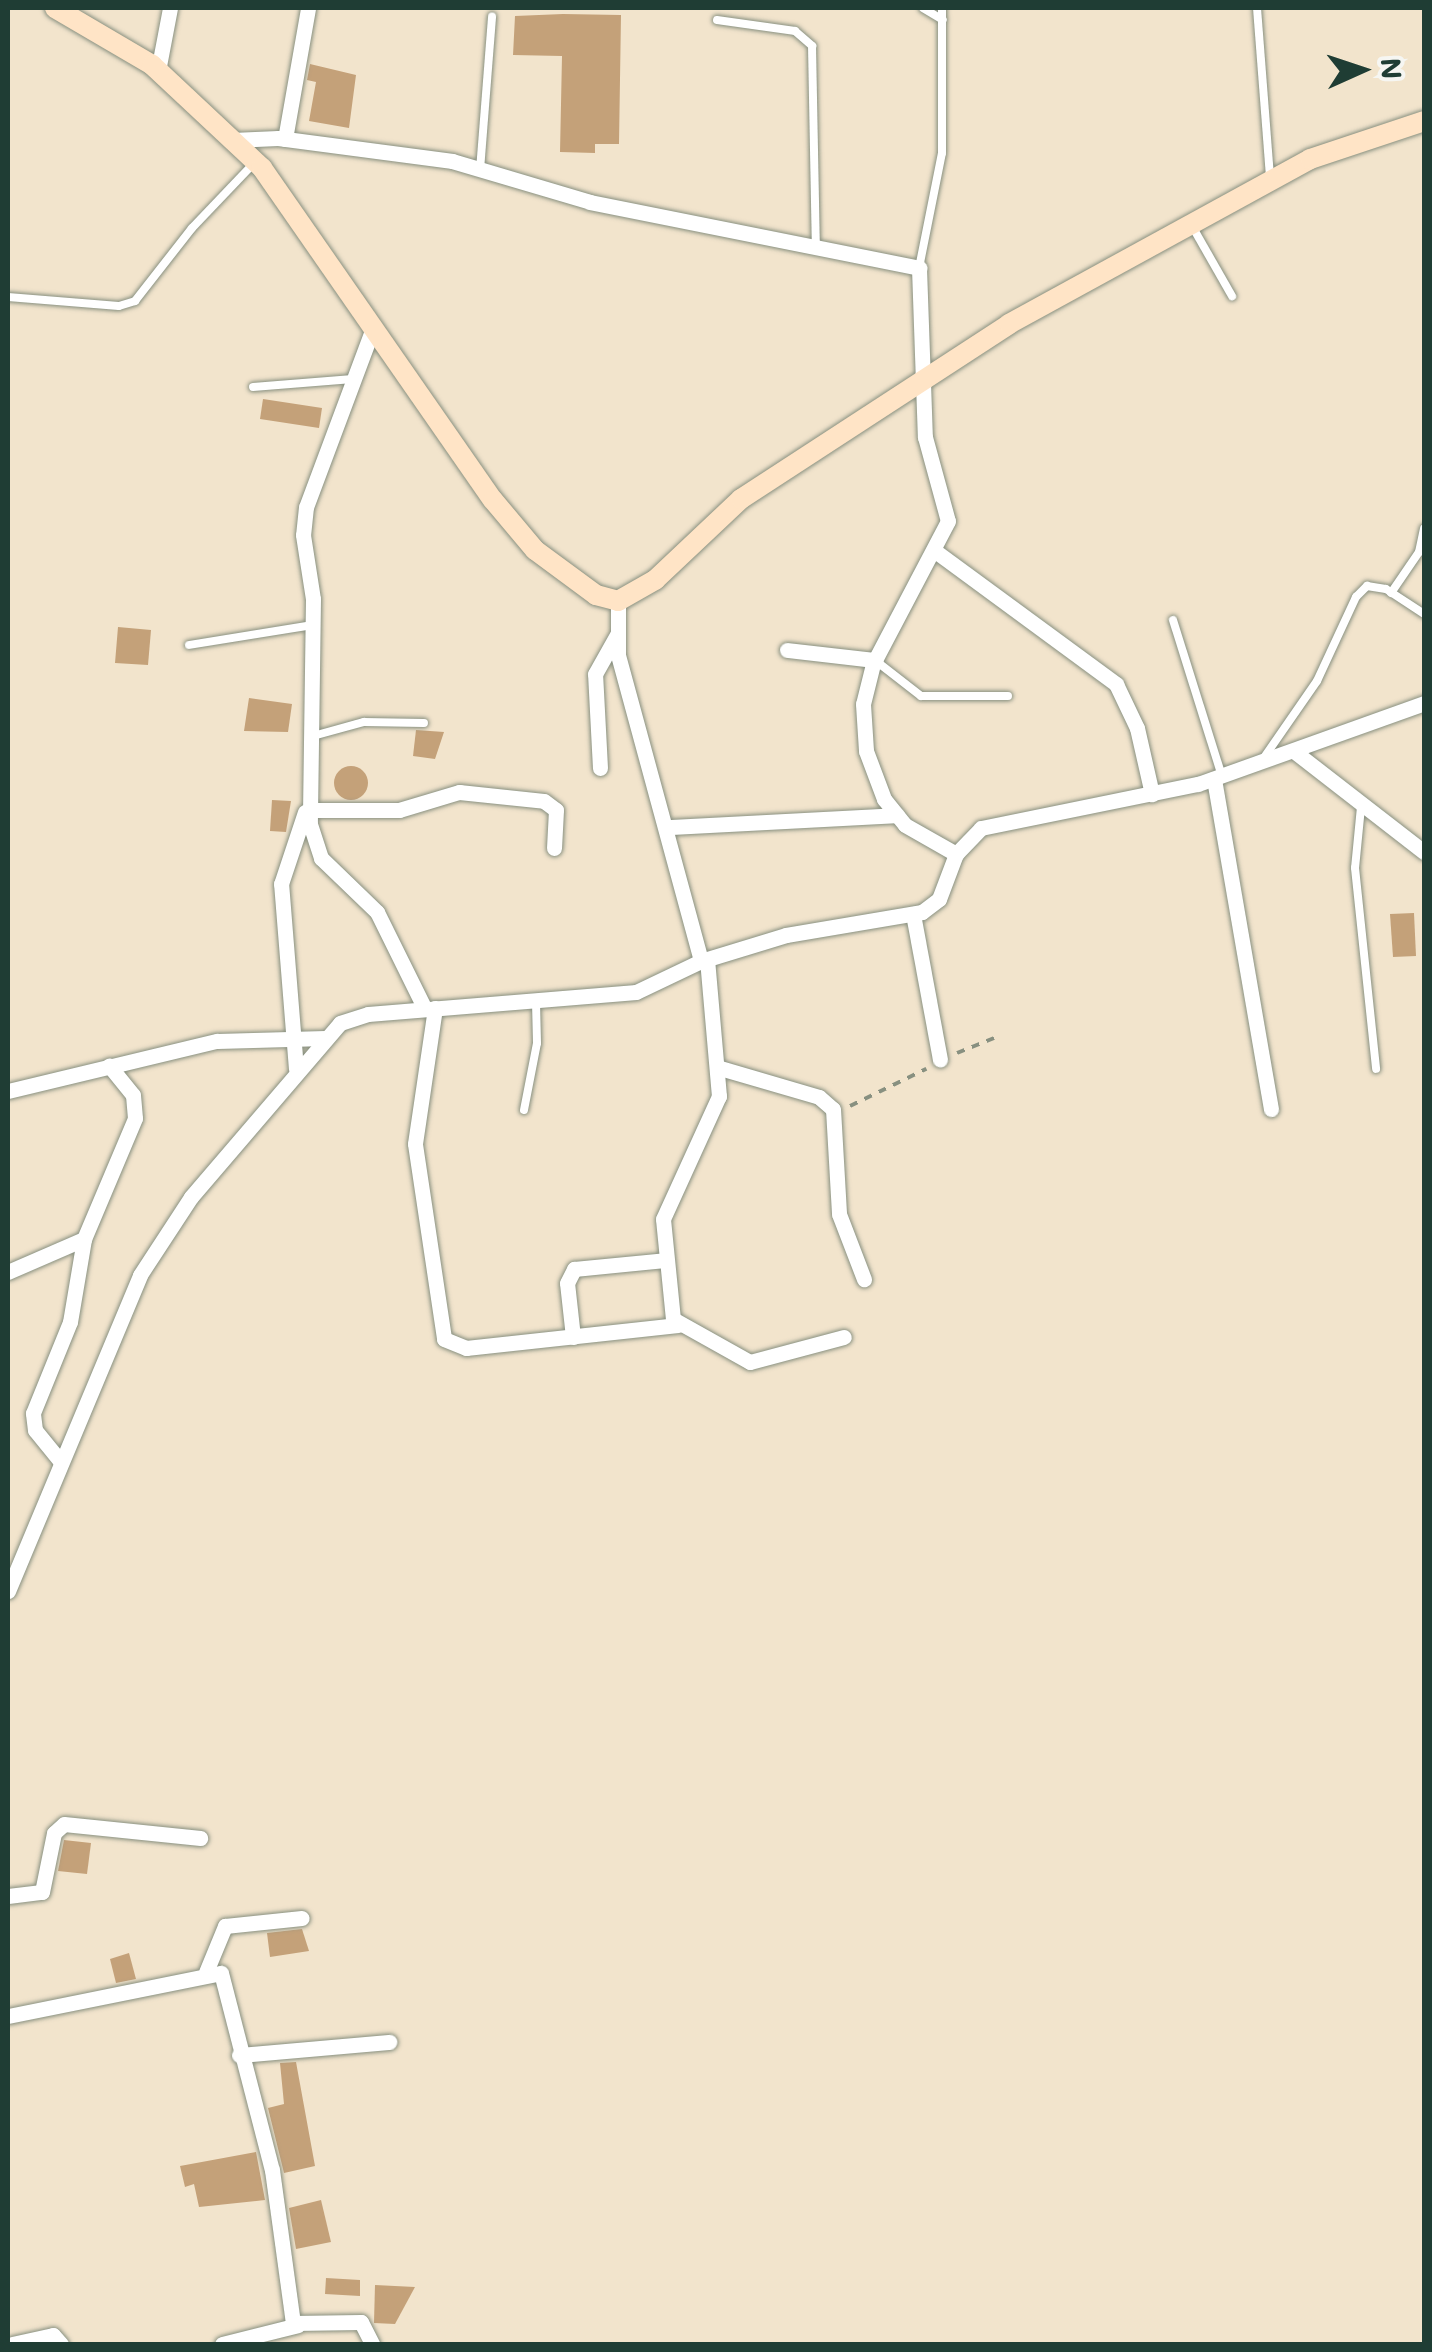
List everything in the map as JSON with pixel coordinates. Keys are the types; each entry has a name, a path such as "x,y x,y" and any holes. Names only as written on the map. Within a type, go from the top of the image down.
{"street":[{"path":"55,8 158,72 256,162 535,550 596,595 618,601 656,580 741,500 817,455 923,378 1189,221 1270,179 1424,121"},
{"path":"158,72 170,8"},
{"path":"285,139 308,8"},
{"path":"232,140 285,139 480,170 590,202 920,268 925,437 948,520 875,660 864,704 866,751 897,815 956,854"},
{"path":"373,328 306,507 313,624 310,802 314,846 377,912 430,1009 415,1144 444,1339 466,1348 678,1325 750,1362 844,1337"},
{"path":"935,551 1116,684 1136,728 1152,794"},
{"path":"618,601 618,654 704,960 720,1068 710,1126 684,1165 663,1219 665,1260 678,1325"},
{"path":"600,768 595,674 618,633"},
{"path":"786,650 875,660"},
{"path":"8,1591 140,1275 191,1196 296,1069 340,1023 368,1014 636,992 704,960 786,935 913,914 939,900 956,854 970,836 1004,818 1152,794 1218,777 1424,704"},
{"path":"1295,752 1361,807 1424,852"},
{"path":"1218,777 1271,1109"},
{"path":"310,802 399,810 460,792 544,802 556,810 554,848"},
{"path":"296,1069 281,884 310,802"},
{"path":"669,827 897,815"},
{"path":"913,914 940,1060"},
{"path":"8,1091 217,1041 325,1038"},
{"path":"61,1462 35,1430 33,1413 70,1322 84,1239 134,1118 133,1095 109,1065"},
{"path":"720,1068 819,1097 834,1113 840,1214 864,1279"},
{"path":"8,1272 84,1239"},
{"path":"573,1336 567,1283 574,1269 665,1260"},
{"path":"8,1896 42,1892 54,1833 64,1824 200,1838"},
{"path":"206,1972 226,1926 302,1918"},
{"path":"8,2016 216,1970 226,1980 240,2055 272,2170 290,2310 298,2325"},
{"path":"240,2055 389,2042"},
{"path":"222,2344 298,2325 361,2322 372,2344"},
{"path":"12,2344 53,2335 61,2344"}],"lane":[{"path":"924,8 943,20"},
{"path":"920,268 942,152 942,8"},
{"path":"1257,8 1270,179"},
{"path":"480,170 492,16"},
{"path":"717,20 795,31 812,46 816,248"},
{"path":"8,296 119,306 135,301 192,228 256,162"},
{"path":"1189,221 1232,296"},
{"path":"253,387 354,379"},
{"path":"1392,593 1419,552 1424,528"},
{"path":"1261,763 1317,682 1356,596 1367,586 1392,593 1424,614"},
{"path":"1173,620 1218,777"},
{"path":"189,645 313,624"},
{"path":"875,660 921,696 1008,696"},
{"path":"313,736 364,722 424,722"},
{"path":"1361,807 1356,868 1376,1069"},
{"path":"524,1110 537,1043 536,1002"}],"path":[{"path":"834,1113 994,1038"}],"building":[{"path":"621,15 619,144 595,144 595,153 560,152 562,56 513,55 515,16"},
{"path":"310,64 356,75 349,128 309,121 316,82 307,80"},
{"path":"263,399 322,408 319,428 260,419"},
{"path":"118,627 151,630 148,665 115,663"},
{"path":"249,698 292,704 288,732 244,731"},
{"path":"416,730 444,732 435,759 413,756"},
{"path":"351,766 363,771 368,783 363,795 351,800 339,795 334,783 339,771"},
{"path":"272,800 291,801 286,832 270,831"},
{"path":"1414,913 1416,956 1393,957 1390,914"},
{"path":"64,1840 91,1843 87,1874 58,1871"},
{"path":"302,1929 309,1951 270,1957 267,1933"},
{"path":"129,1953 136,1979 116,1983 110,1959"},
{"path":"296,2062 315,2166 284,2173 268,2108 284,2104 280,2063"},
{"path":"256,2152 265,2200 199,2207 194,2184 185,2187 180,2166"},
{"path":"321,2200 331,2242 296,2249 289,2208"},
{"path":"326,2278 360,2280 360,2296 325,2294"},
{"path":"375,2285 415,2287 395,2324 374,2323"}]}
